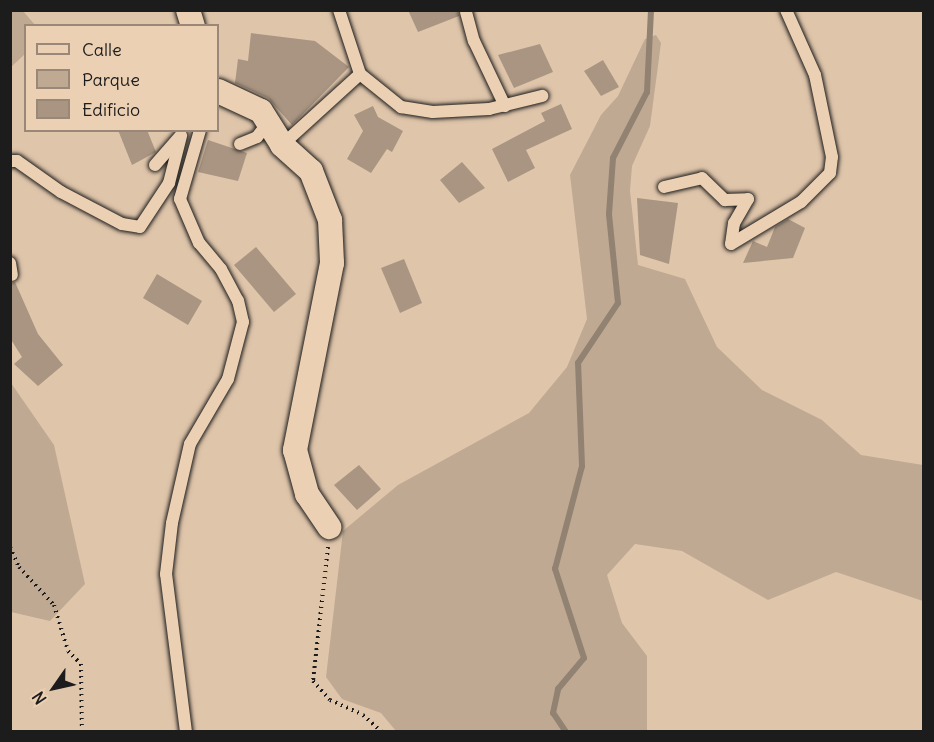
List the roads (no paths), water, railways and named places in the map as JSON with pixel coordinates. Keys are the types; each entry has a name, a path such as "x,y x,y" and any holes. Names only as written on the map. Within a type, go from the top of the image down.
{"street":[{"path":"219,91 261,111 282,145 311,171 334,241 294,450 308,494 329,527"}],"lane":[{"path":"339,10 360,74 401,107 433,112 506,106 542,96"},
{"path":"664,187 702,178 719,198 748,199 734,223 731,244 801,202 830,173 832,157 815,75 786,10"},
{"path":"466,12 474,41 506,106"},
{"path":"282,145 360,74"},
{"path":"240,144 257,137 268,123"},
{"path":"186,732 166,574 172,523 190,444 228,379 243,322 238,301 199,243 180,199 199,132"},
{"path":"10,161 18,161 61,192 122,224 140,227 169,183 182,133"},
{"path":"155,165 182,133"}],"waterway":[{"path":"566,732 553,713 558,689 584,658 555,569 582,466 578,363 618,303 609,214 613,158 647,92 651,10"}]}
